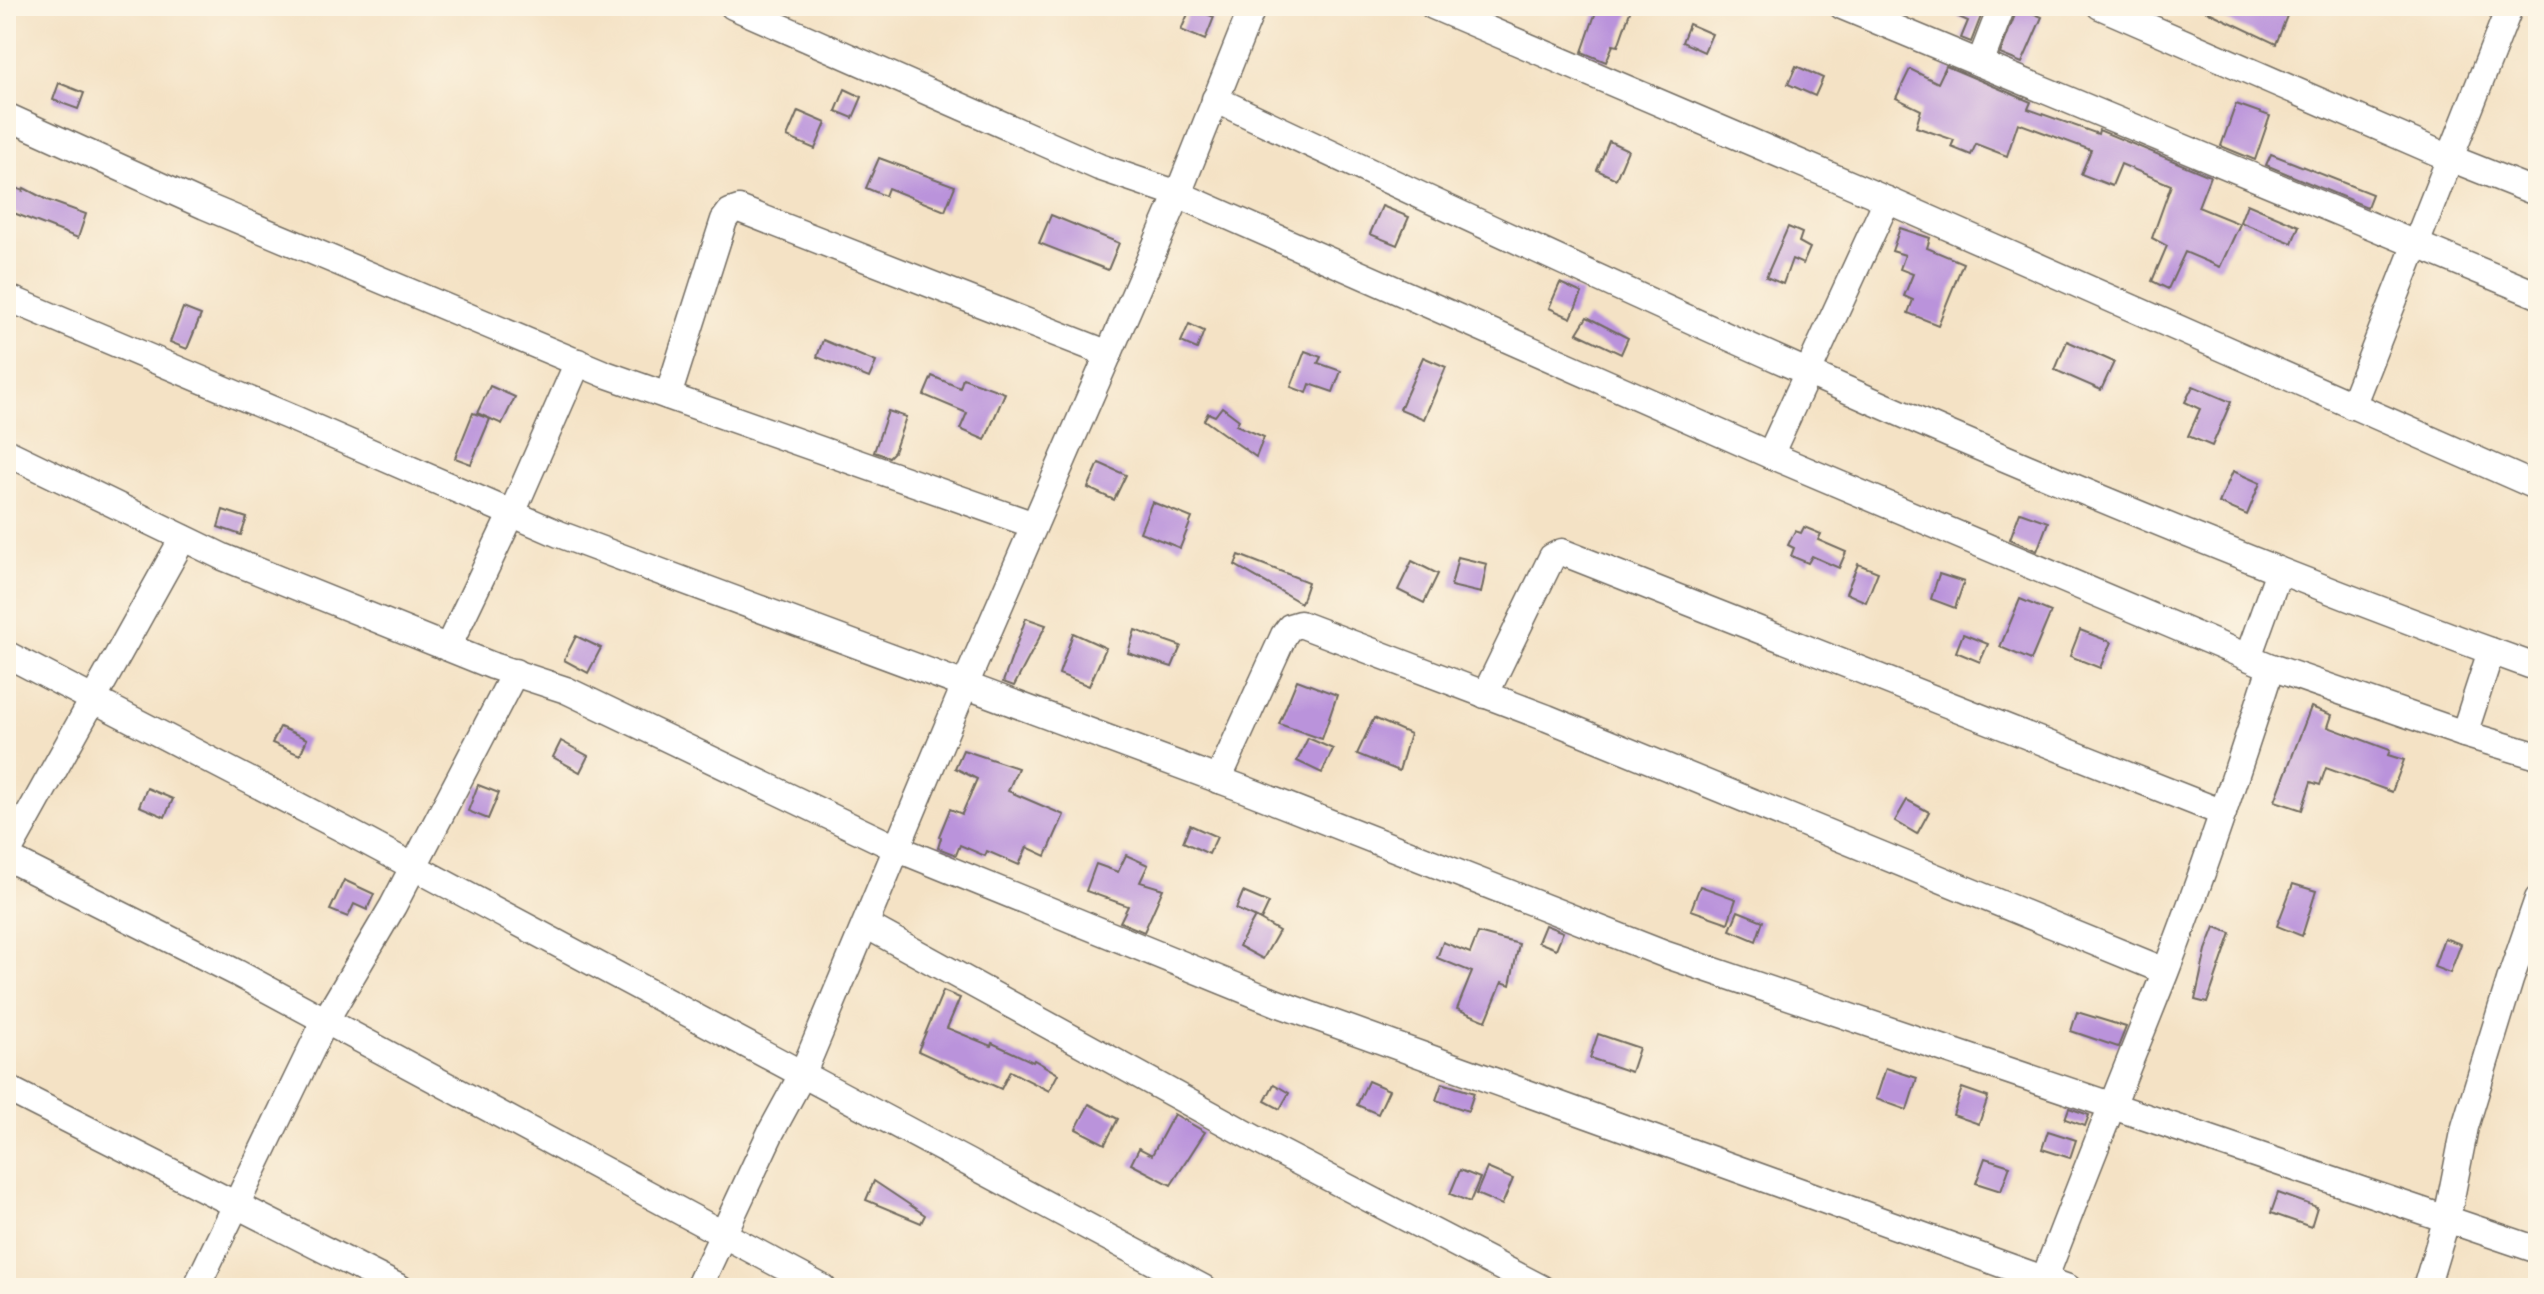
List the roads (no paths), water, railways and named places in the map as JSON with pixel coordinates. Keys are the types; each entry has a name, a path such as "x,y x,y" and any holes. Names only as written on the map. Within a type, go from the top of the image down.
{"street":[{"path":"698,1288 771,1132 802,1075 965,685 1178,194 1253,6"},
{"path":"1433,6 1887,200 2538,487"},
{"path":"1842,6 2538,295"},
{"path":"1980,63 2002,6"},
{"path":"2100,6 2538,193"},
{"path":"2352,406 2510,6"},
{"path":"748,9 1099,167 1178,194 1770,455 2260,662 2464,734 2538,756"},
{"path":"1215,99 1807,374 2279,571 2538,668"},
{"path":"6,116 205,206 578,362 1034,525"},
{"path":"1770,455 1887,200"},
{"path":"668,396 724,220 730,212 739,209 1109,354"},
{"path":"6,297 559,534 1218,780 1664,954 2538,1250"},
{"path":"448,647 512,513 578,362"},
{"path":"6,452 223,557 448,647 566,690 896,848 1277,1003 2056,1284 2110,1105 2165,971 2223,813 2279,571"},
{"path":"183,538 6,856 325,1021 823,1288"},
{"path":"1485,695 1552,557 1562,552 2223,813"},
{"path":"1218,780 1290,627 1300,624 1485,695 2165,971"},
{"path":"2464,734 2491,651"},
{"path":"6,654 414,867 1203,1288"},
{"path":"196,1288 325,1021 414,867 515,672"},
{"path":"2426,1288 2447,1218 2465,1127 2538,899"},
{"path":"866,925 1270,1147 1541,1288"},
{"path":"6,1088 400,1288"}]}
